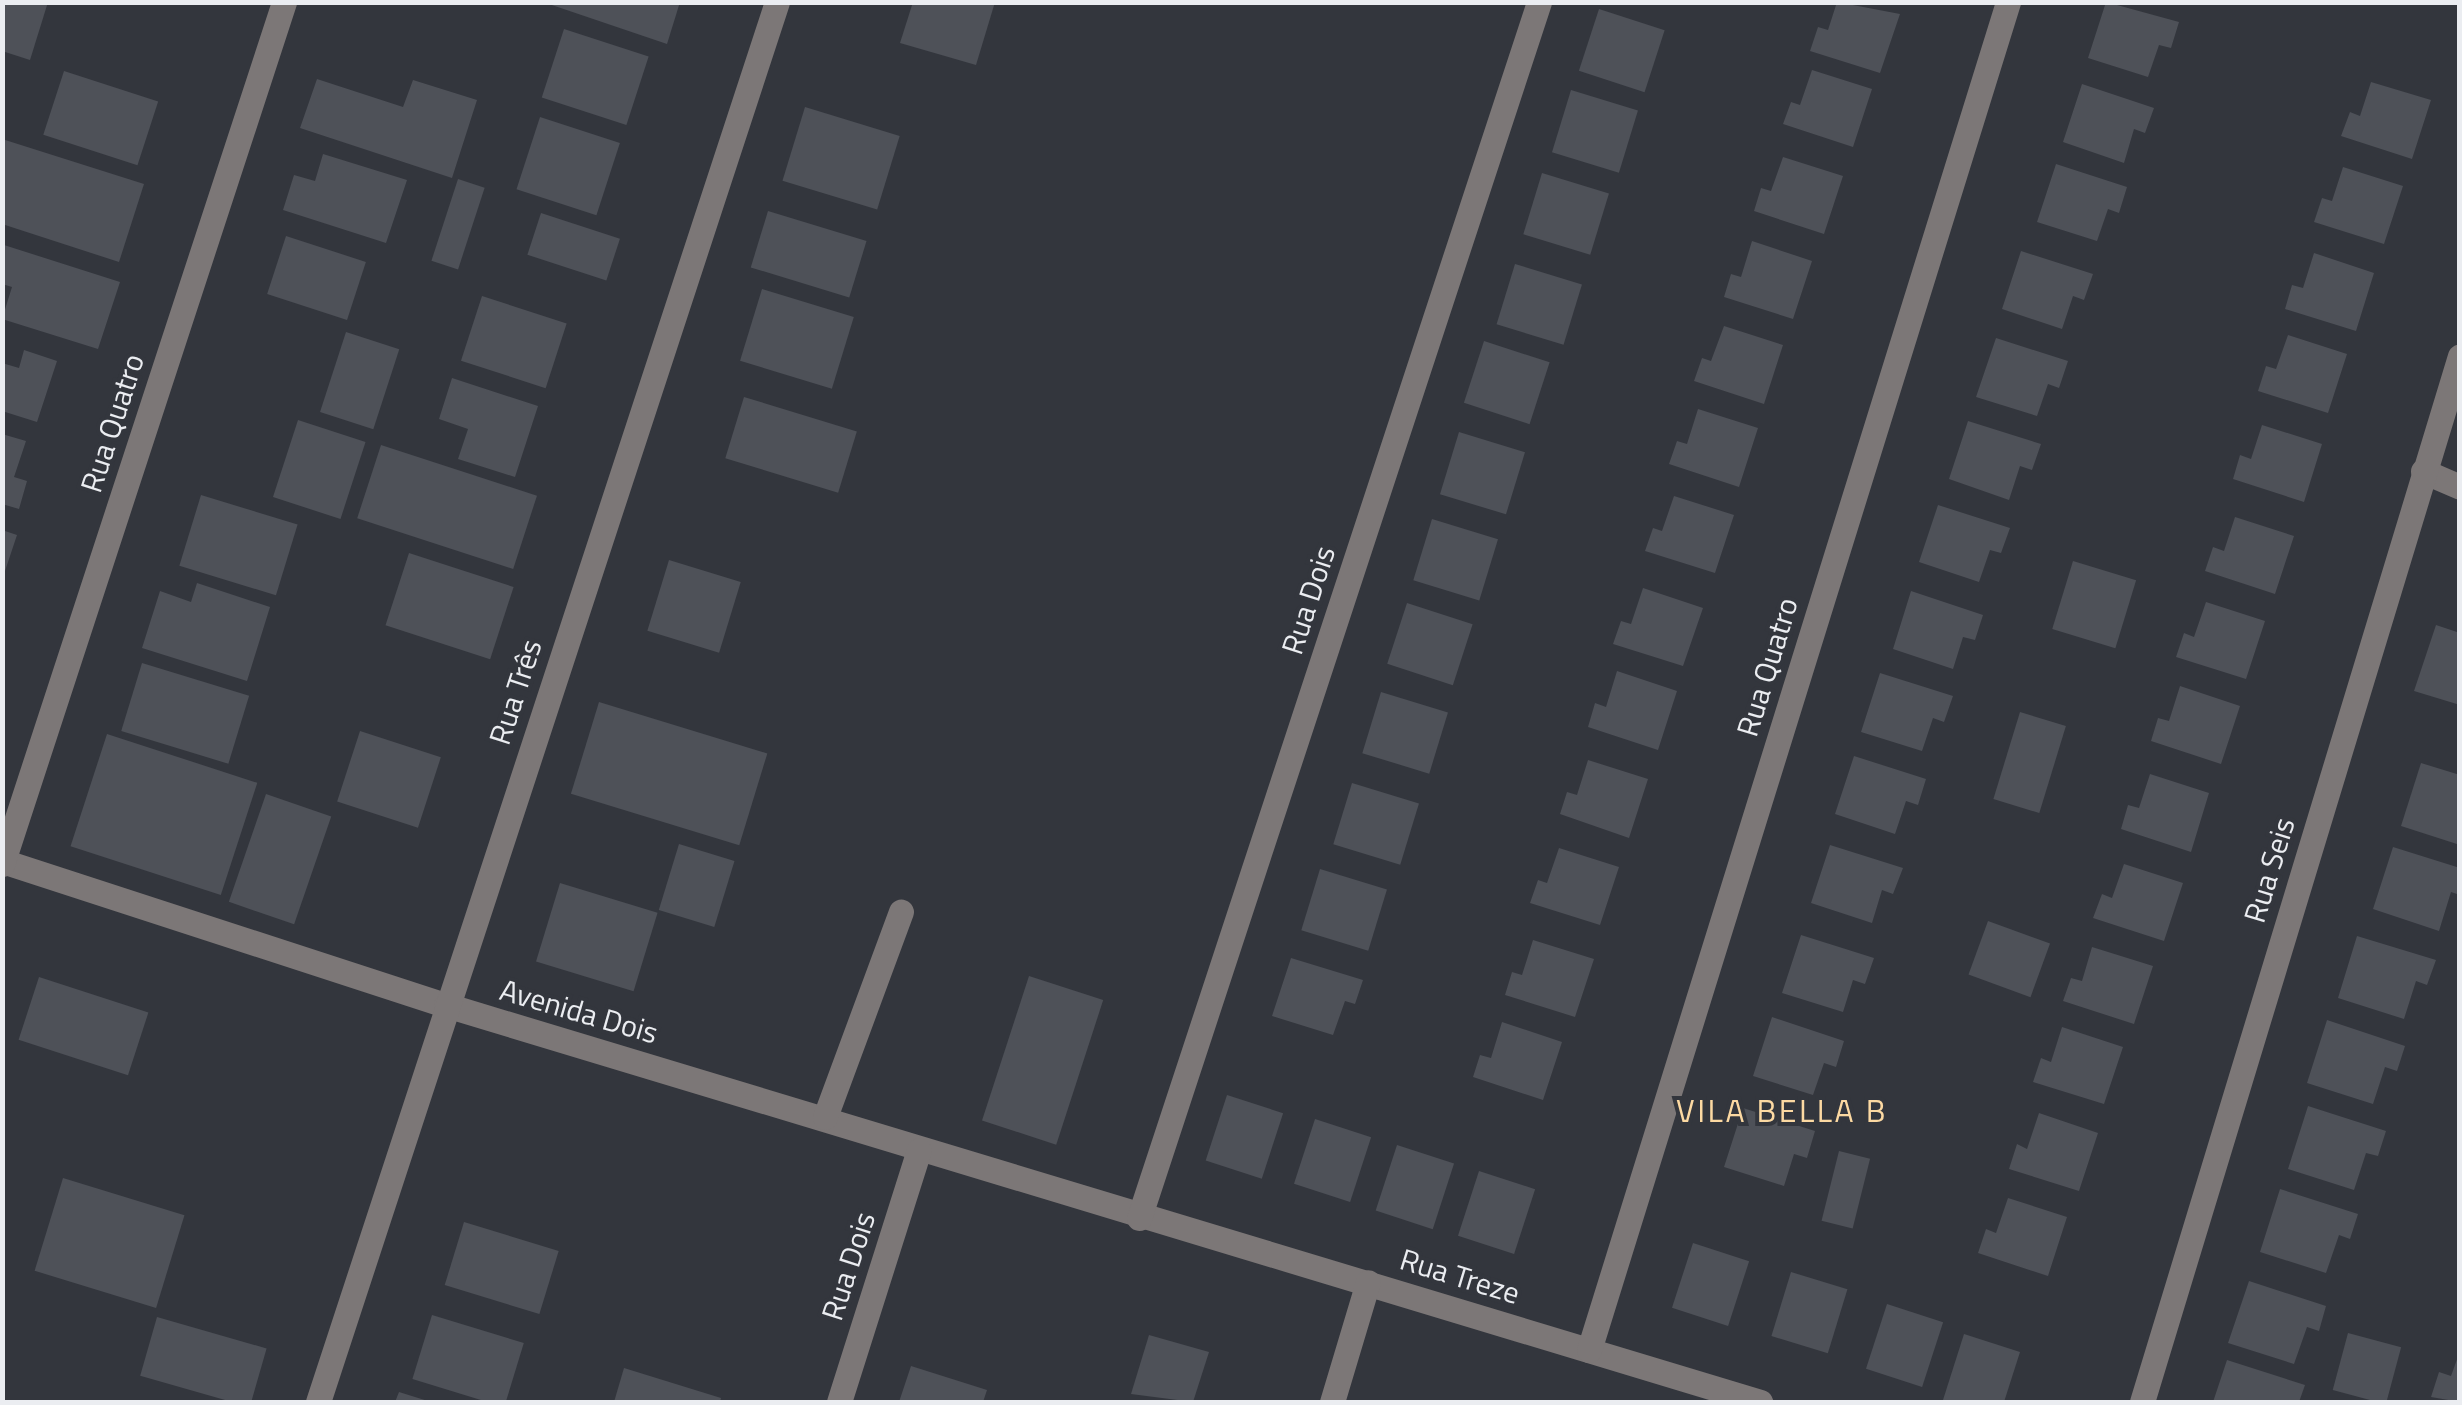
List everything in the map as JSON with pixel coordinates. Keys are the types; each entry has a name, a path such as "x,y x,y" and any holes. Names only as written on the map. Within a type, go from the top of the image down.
{"street":[{"name":"Rua Quatro","path":"3,862 284,2"},
{"name":"Rua Três","path":"318,1402 777,2"},
{"name":"Rua Dois","path":"1139,1218 1539,2"},
{"name":"Rua Quatro","path":"1589,1350 2008,2"},
{"name":"Rua Seis","path":"2142,1402 2460,356"},
{"path":"2424,472 2460,488"},
{"name":"Avenida Dois","path":"3,862 446,1005 825,1117 1139,1218"},
{"path":"825,1117 901,912"},
{"name":"Rua Dois","path":"839,1402 919,1150"},
{"name":"Rua Treze","path":"1139,1218 1368,1282 1760,1402"},
{"path":"1332,1402 1368,1282"}],"building":[{"path":"2,2 48,2 30,60 2,51"},
{"path":"543,2 680,2 667,44"},
{"path":"913,2 995,2 976,65 900,43"},
{"path":"1837,2 1900,14 1880,73 1810,51 1818,27 1828,30"},
{"path":"2106,2 2179,22 2171,48 2159,45 2148,77 2088,58"},
{"path":"1599,9 1665,30 1645,92 1579,71"},
{"path":"564,29 649,57 626,125 542,97"},
{"path":"1812,70 1872,89 1853,147 1783,124 1791,102 1800,105"},
{"path":"64,71 158,102 137,165 43,135"},
{"path":"317,79 403,107 413,80 477,100 452,178 300,128"},
{"path":"2371,82 2431,100 2412,159 2341,136 2350,112 2360,116"},
{"path":"2082,84 2154,108 2145,133 2134,129 2124,163 2063,142"},
{"path":"1571,90 1638,110 1619,173 1552,152"},
{"path":"805,107 900,136 877,210 782,181"},
{"path":"540,117 620,143 596,215 517,189"},
{"path":"2,139 144,184 119,262 2,224"},
{"path":"323,154 407,180 386,243 283,210 294,175 315,181"},
{"path":"1783,157 1843,176 1824,234 1754,211 1761,188 1771,191"},
{"path":"2056,164 2127,187 2119,213 2108,209 2097,241 2037,222"},
{"path":"2343,167 2403,186 2384,244 2314,222 2322,198 2332,201"},
{"path":"1542,173 1609,193 1590,255 1523,234"},
{"path":"458,179 485,188 458,269 431,261"},
{"path":"768,211 866,241 849,298 751,267"},
{"path":"541,213 620,239 606,280 527,255"},
{"path":"286,236 366,262 347,320 267,294"},
{"path":"1752,241 1812,261 1793,319 1724,297 1731,274 1741,277"},
{"path":"4,245 120,282 98,349 2,319 12,287 2,284"},
{"path":"2021,251 2093,274 2084,300 2073,296 2062,329 2002,309"},
{"path":"2314,253 2374,273 2356,331 2285,309 2292,285 2303,288"},
{"path":"1515,264 1582,284 1564,345 1497,324"},
{"path":"762,289 854,317 832,389 740,361"},
{"path":"482,296 567,324 546,388 461,361"},
{"path":"1724,326 1783,345 1764,404 1694,381 1702,358 1711,361"},
{"path":"346,332 399,349 373,429 320,412"},
{"path":"2288,335 2347,354 2328,413 2258,391 2266,366 2276,369"},
{"path":"1996,338 2068,361 2059,388 2048,384 2037,416 1976,397"},
{"path":"1484,341 1550,362 1530,424 1464,403"},
{"path":"24,350 57,361 37,422 2,411 2,363 19,368"},
{"path":"452,378 538,406 515,477 458,459 468,429 439,419"},
{"path":"744,397 857,431 838,493 725,458"},
{"path":"1698,409 1758,428 1739,487 1669,464 1677,441 1687,444"},
{"path":"298,420 366,442 340,519 273,497"},
{"path":"1968,421 2041,444 2032,470 2020,466 2009,500 1949,479"},
{"path":"2262,425 2322,444 2304,502 2233,479 2240,455 2251,459"},
{"path":"1459,432 1525,452 1506,514 1440,494"},
{"path":"2,434 26,441 14,477 27,481 19,509 2,504"},
{"path":"381,445 537,496 513,569 357,518"},
{"path":"201,495 298,525 276,595 179,566"},
{"path":"1674,496 1734,515 1715,573 1645,551 1653,528 1662,531"},
{"path":"1938,505 2010,528 2001,553 1990,550 1979,582 1919,562"},
{"path":"2235,517 2294,536 2275,594 2205,571 2213,547 2224,551"},
{"path":"1432,519 1498,539 1479,600 1413,580"},
{"path":"2,530 17,535 3,577 2,577"},
{"path":"409,553 514,587 490,659 386,625"},
{"path":"669,560 741,582 719,653 647,631"},
{"path":"2073,561 2136,580 2115,648 2052,629"},
{"path":"197,583 270,607 247,681 142,648 160,591 191,602"},
{"path":"1643,588 1703,608 1683,666 1613,644 1621,621 1631,624"},
{"path":"1911,591 1983,615 1975,640 1963,637 1953,669 1893,649"},
{"path":"2206,602 2265,621 2246,679 2176,657 2184,633 2194,637"},
{"path":"1407,603 1473,624 1453,685 1387,664"},
{"path":"2436,625 2460,633 2460,705 2414,691"},
{"path":"142,663 249,696 228,764 121,731"},
{"path":"1617,671 1677,691 1658,750 1588,727 1595,703 1606,707"},
{"path":"1880,673 1953,696 1944,722 1933,718 1922,751 1861,732"},
{"path":"2180,686 2240,706 2221,764 2151,741 2158,718 2169,721"},
{"path":"1381,692 1448,712 1429,774 1362,753"},
{"path":"599,702 767,753 739,845 571,794"},
{"path":"2020,712 2066,726 2039,813 1993,799"},
{"path":"360,731 441,757 418,828 337,801"},
{"path":"107,734 257,783 221,895 71,846"},
{"path":"1854,756 1926,779 1918,805 1906,801 1895,834 1835,814"},
{"path":"1588,760 1648,779 1629,838 1560,814 1567,792 1577,795"},
{"path":"2421,763 2460,775 2460,845 2401,826"},
{"path":"2150,774 2209,793 2191,852 2121,829 2128,805 2139,808"},
{"path":"1352,783 1419,803 1400,865 1333,844"},
{"path":"266,794 331,816 294,924 229,902"},
{"path":"679,844 734,861 714,927 659,910"},
{"path":"1830,845 1903,868 1893,894 1882,890 1872,923 1811,903"},
{"path":"2393,847 2460,868 2460,895 2451,892 2439,931 2373,909"},
{"path":"1559,848 1619,867 1600,925 1530,903 1538,880 1547,883"},
{"path":"2124,864 2183,883 2164,941 2093,918 2102,894 2112,898"},
{"path":"1320,869 1387,889 1368,951 1301,930"},
{"path":"560,883 658,913 634,991 536,961"},
{"path":"1988,921 2050,944 2031,997 1969,975"},
{"path":"1801,935 1874,958 1865,984 1853,980 1843,1012 1782,993"},
{"path":"2357,936 2436,960 2427,985 2416,981 2404,1019 2338,998"},
{"path":"1533,940 1594,959 1575,1017 1505,995 1512,972 1522,975"},
{"path":"2092,947 2153,966 2134,1024 2063,1001 2071,978 2082,981"},
{"path":"1291,958 1363,980 1355,1004 1345,1001 1333,1035 1272,1016"},
{"path":"1029,976 1103,1000 1056,1145 982,1121"},
{"path":"39,977 148,1013 128,1075 19,1040"},
{"path":"1772,1017 1844,1041 1836,1067 1824,1063 1813,1095 1753,1076"},
{"path":"2327,1020 2405,1046 2397,1071 2385,1067 2373,1104 2307,1083"},
{"path":"1502,1022 1562,1042 1543,1100 1473,1077 1480,1055 1491,1058"},
{"path":"2062,1027 2123,1047 2104,1104 2033,1082 2041,1058 2051,1062"},
{"path":"1227,1095 1283,1113 1262,1179 1206,1161"},
{"path":"2308,1106 2386,1131 2378,1156 2366,1153 2354,1190 2288,1169"},
{"path":"1743,1108 1815,1131 1807,1158 1794,1154 1784,1186 1724,1167"},
{"path":"2039,1113 2098,1133 2079,1191 2009,1169 2017,1144 2027,1149"},
{"path":"1315,1119 1371,1137 1350,1202 1294,1184"},
{"path":"1397,1145 1454,1164 1433,1229 1376,1211"},
{"path":"1839,1151 1870,1159 1853,1229 1822,1221"},
{"path":"1479,1171 1535,1189 1514,1254 1458,1236"},
{"path":"63,1178 184,1215 156,1308 35,1271"},
{"path":"2280,1189 2358,1214 2350,1239 2339,1235 2326,1273 2260,1252"},
{"path":"2008,1198 2067,1217 2048,1276 1978,1253 1986,1229 1996,1233"},
{"path":"464,1222 559,1251 539,1314 445,1285"},
{"path":"1693,1243 1749,1261 1728,1326 1672,1308"},
{"path":"1791,1272 1847,1289 1828,1353 1771,1336"},
{"path":"2249,1281 2326,1306 2319,1331 2307,1327 2294,1364 2228,1343"},
{"path":"1887,1304 1943,1322 1922,1387 1866,1369"},
{"path":"432,1315 524,1343 506,1402 487,1402 412,1379"},
{"path":"157,1317 267,1348 251,1402 232,1402 140,1376"},
{"path":"2348,1333 2401,1347 2386,1402 2333,1390"},
{"path":"1964,1334 2020,1352 2004,1402 1943,1400"},
{"path":"1149,1335 1209,1352 1193,1402 1131,1394"},
{"path":"2460,1351 2460,1402 2431,1397 2439,1372 2451,1376"},
{"path":"2227,1360 2305,1385 2299,1402 2213,1402"},
{"path":"911,1366 987,1390 983,1402 899,1402"},
{"path":"624,1368 721,1398 720,1402 614,1402"},
{"path":"399,1392 431,1402 395,1402"}],"district":[{"name":"VILA BELLA B","path":"1782,1110"}]}
